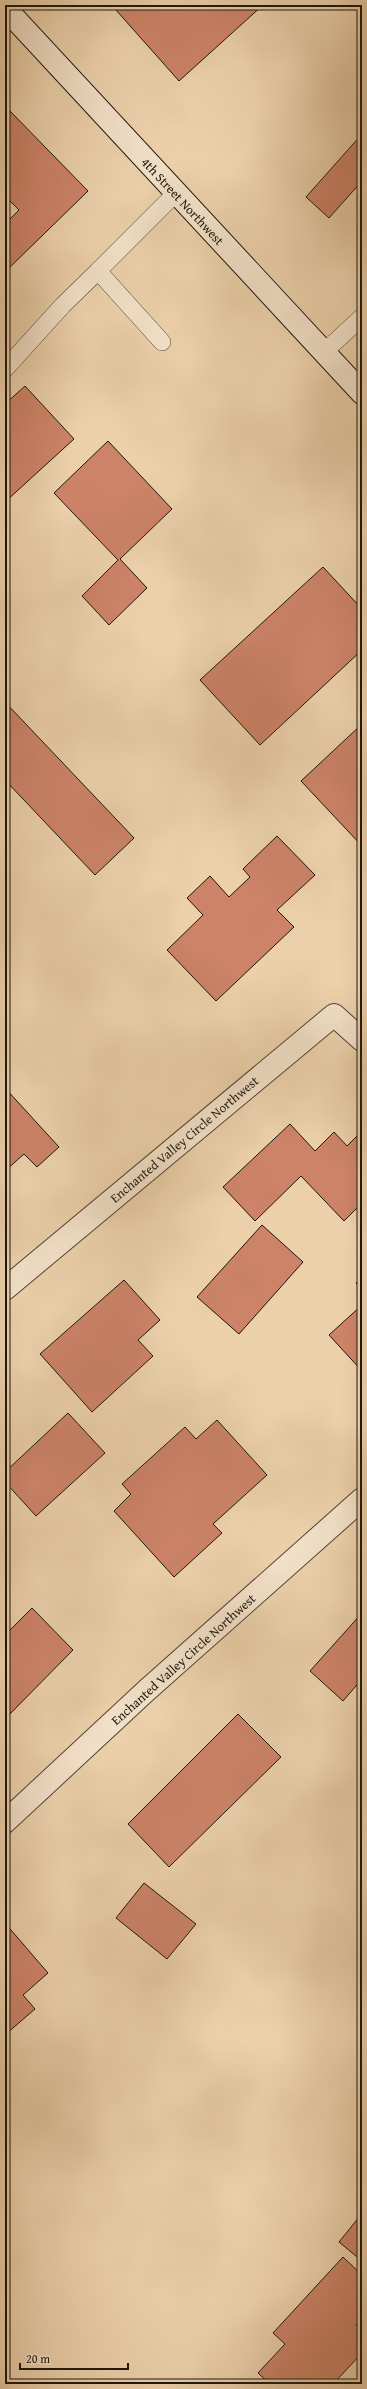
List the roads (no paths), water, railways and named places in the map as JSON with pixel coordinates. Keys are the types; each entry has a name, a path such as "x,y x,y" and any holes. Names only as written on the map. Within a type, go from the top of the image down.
{"street":[{"name":"4th Street Northwest","path":"5,8 362,393"},
{"name":"Enchanted Valley Circle Northwest","path":"5,1289 334,1014 362,1040"},
{"name":"Enchanted Valley Circle Northwest","path":"5,1822 147,1690 362,1499"}],"lane":[{"path":"5,369 62,305 176,193"},
{"path":"98,271 162,342"},
{"path":"324,352 362,317"}]}
